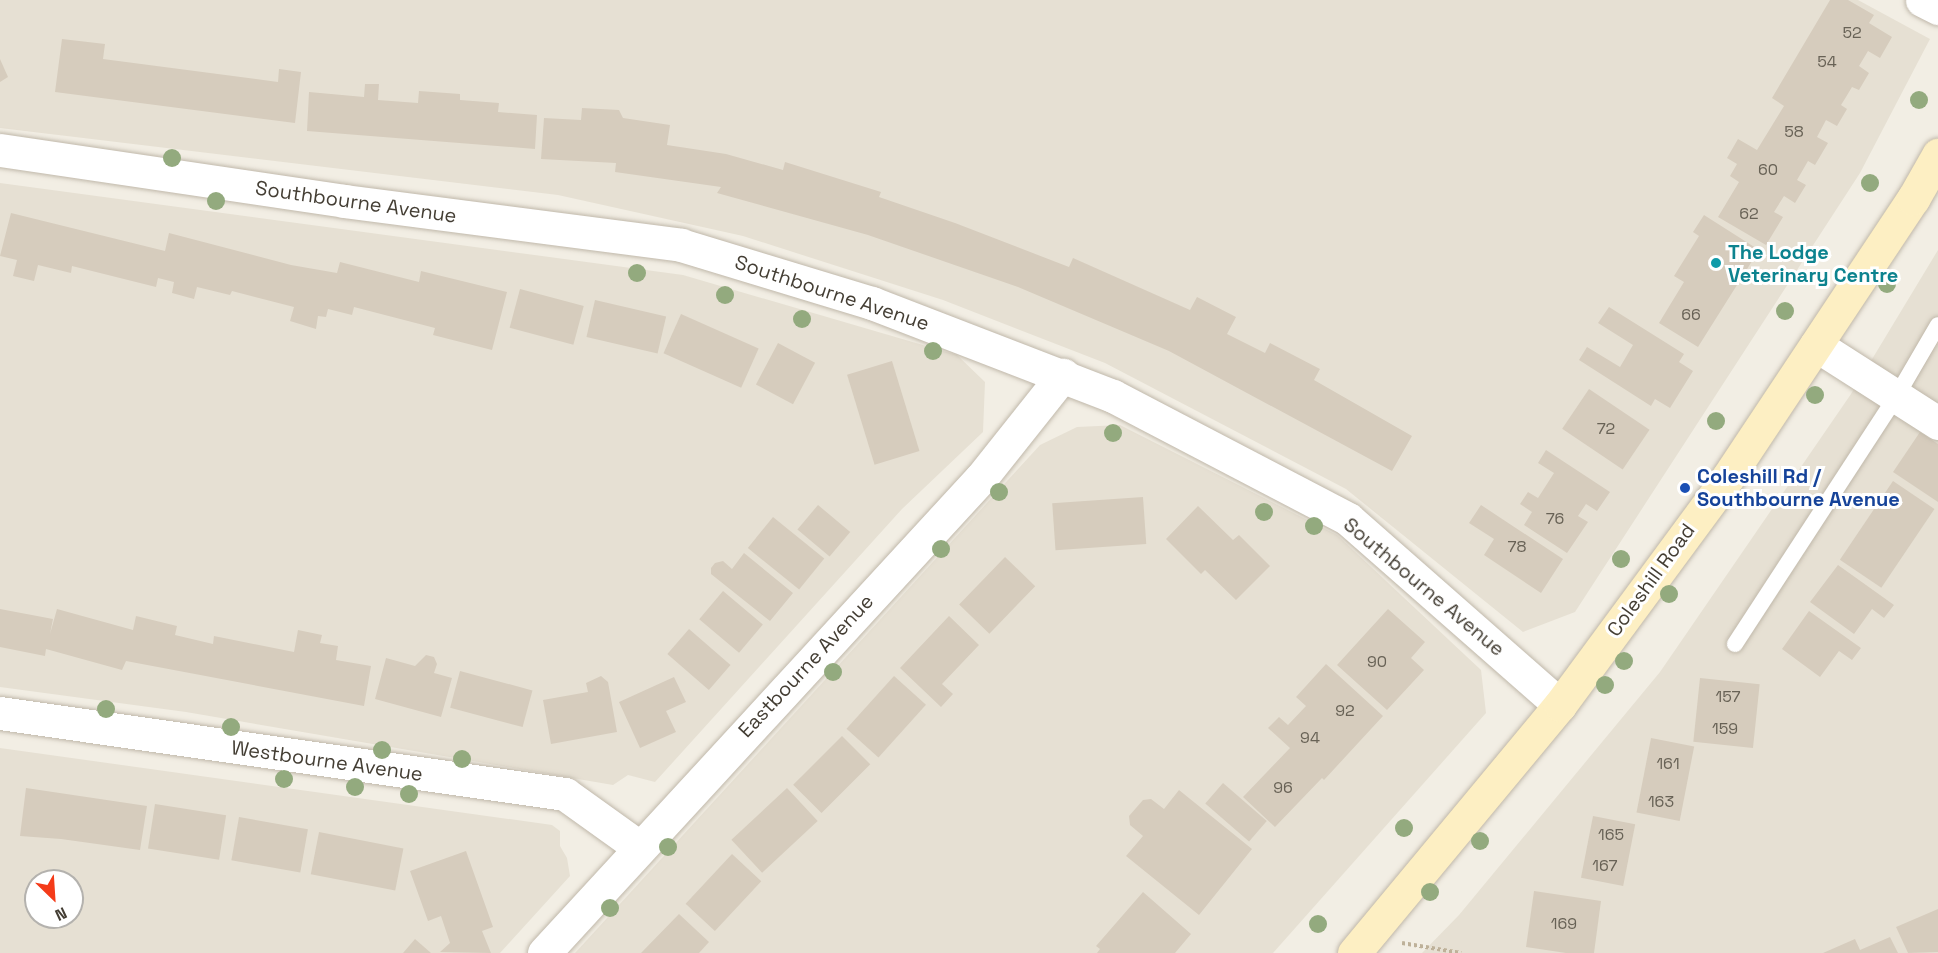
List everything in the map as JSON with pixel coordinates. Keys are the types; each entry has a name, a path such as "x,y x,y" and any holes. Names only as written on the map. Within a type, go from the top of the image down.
{"main road":[{"name":"Coleshill Road","path":"1361,945 1560,705 1728,477 1912,199 1938,155"}],"street":[{"path":"1922,0 1938,8"},
{"name":"Southbourne Avenue","path":"0,150 344,201 681,245 872,303 1113,396 1348,519 1560,705"},
{"path":"1816,345 1938,423"},
{"name":"Eastbourne Avenue","path":"544,953 639,847 981,478 1063,375"},
{"name":"Westbourne Avenue","path":"0,713 565,794 639,847"}],"lane":[{"path":"1735,644 1896,397 1938,326"}],"path":[{"path":"1361,945 1461,953"}],"shaded area":[{"path":"0,0 1858,0 1930,39 1860,173 1575,612 1523,632 1346,489 1105,363 943,300 743,236 558,195 0,128"},
{"path":"0,183 683,275 957,355 985,382 983,432 902,509 655,782 628,775 613,785 186,712 0,687"},
{"path":"1938,250 1938,953 1422,953 1459,915 1660,672 1851,394"},
{"path":"1120,425 1337,535 1481,670 1486,713 1273,953 575,953 1040,445 1077,427"},
{"path":"0,748 552,825 560,831 560,846 567,858 570,876 500,953 0,953"}],"building":[{"path":"1830,0 1848,0 1874,15 1869,23 1892,37 1880,58 1868,51 1859,66 1869,73 1859,90 1852,87 1841,105 1847,109 1837,126 1826,120 1817,137 1828,143 1815,165 1808,161 1797,180 1806,185 1795,203 1784,196 1774,212 1783,217 1766,245 1718,217 1739,182 1730,176 1737,164 1727,158 1738,139 1757,150 1784,106 1772,98"},
{"path":"62,39 105,44 103,59 278,82 279,69 301,72 295,123 55,92"},
{"path":"0,59 8,77 0,82"},
{"path":"365,84 379,84 378,100 418,103 419,91 460,94 460,100 499,103 498,112 537,115 535,149 307,131 309,92 364,97"},
{"path":"582,108 619,110 623,118 670,125 667,145 726,154 783,170 785,162 881,192 879,197 955,223 1069,267 1073,258 1190,310 1197,297 1236,317 1227,334 1265,353 1270,343 1320,369 1314,380 1412,436 1392,471 1169,351 1018,287 868,235 717,193 721,187 615,172 616,163 541,159 544,118 581,120"},
{"path":"11,213 165,251 169,233 291,265 337,273 340,262 419,282 421,271 507,292 492,350 433,335 435,328 354,307 352,315 328,309 326,317 318,316 316,329 290,321 294,307 232,291 230,295 197,287 194,299 172,293 174,282 158,278 156,287 72,266 71,273 38,265 34,281 13,276 17,260 0,256"},
{"name":"The Lodge Veterinary Centre","path":"1704,215 1759,250 1698,347 1659,323 1684,282 1674,276 1699,236 1693,232"},
{"path":"520,289 584,306 573,345 510,328"},
{"path":"595,300 666,316 658,353 586,337"},
{"path":"1609,307 1684,354 1679,362 1693,371 1670,408 1655,399 1651,406 1579,360 1587,347 1620,367 1633,345 1598,323"},
{"path":"681,314 759,349 741,388 664,353"},
{"path":"778,343 815,363 793,404 756,384"},
{"path":"892,361 919,451 875,465 847,375"},
{"path":"1589,389 1650,430 1623,470 1562,429"},
{"path":"1920,432 1938,444 1938,502 1893,472"},
{"path":"1546,450 1610,492 1597,511 1586,504 1578,516 1588,522 1567,553 1524,525 1532,512 1520,504 1528,492 1538,498 1554,473 1538,463"},
{"path":"1893,481 1934,509 1881,588 1840,560"},
{"path":"1143,497 1146,544 1056,550 1052,503"},
{"path":"818,505 850,532 830,557 797,530"},
{"path":"1481,505 1563,559 1541,593 1484,555 1494,539 1469,523"},
{"path":"1198,506 1233,540 1239,535 1270,566 1236,600 1205,570 1201,574 1166,539"},
{"path":"773,517 824,559 799,590 748,548"},
{"path":"744,553 793,593 770,621 711,574 711,568 715,563 723,561 732,569"},
{"path":"1005,557 1035,586 989,634 959,604"},
{"path":"1838,565 1894,605 1884,618 1872,609 1854,634 1810,602"},
{"path":"723,591 763,624 739,653 699,619"},
{"path":"0,609 53,619 50,634 57,609 133,630 136,616 177,626 175,635 213,644 214,636 294,652 298,630 322,635 320,643 338,646 336,660 371,666 364,706 126,661 122,670 46,649 45,656 0,647"},
{"path":"1388,609 1425,642 1411,658 1424,670 1387,710 1337,665"},
{"path":"1809,611 1861,648 1852,660 1839,651 1820,677 1782,649"},
{"path":"949,616 979,645 942,684 953,694 941,707 900,668"},
{"path":"689,629 731,665 709,690 667,654"},
{"path":"426,655 434,657 437,664 434,673 452,678 441,717 375,699 386,658 415,666"},
{"path":"1326,664 1383,716 1324,780 1322,778 1275,827 1243,797 1290,748 1268,728 1279,717 1288,725 1306,706 1296,697"},
{"path":"460,671 532,690 523,727 450,708"},
{"path":"601,676 608,682 617,732 551,744 543,700 588,692 586,683"},
{"path":"894,676 926,705 878,758 846,729"},
{"path":"674,677 686,702 666,711 676,732 640,748 619,702"},
{"path":"1700,678 1760,684 1753,748 1693,742"},
{"path":"842,736 870,764 821,813 793,785"},
{"path":"1651,738 1694,746 1680,821 1636,813"},
{"path":"1223,783 1267,821 1249,841 1205,803"},
{"path":"26,788 147,806 140,850 20,836"},
{"path":"787,788 818,821 762,873 731,840"},
{"path":"1179,790 1252,849 1199,915 1126,856 1143,836 1130,825 1129,816 1143,800 1151,799 1164,809"},
{"path":"155,804 226,815 219,860 148,848"},
{"path":"1593,816 1635,824 1623,886 1581,878"},
{"path":"239,817 308,829 300,872 231,860"},
{"path":"319,832 403,848 395,891 311,874"},
{"path":"466,851 493,927 482,931 491,953 440,952 450,943 441,916 428,921 410,871"},
{"path":"732,854 761,881 715,931 686,904"},
{"path":"1534,891 1601,901 1594,953 1566,953 1526,947"},
{"path":"1143,892 1191,934 1175,953 1097,953 1100,949 1096,946"},
{"path":"1938,909 1938,952 1908,953 1896,927"},
{"path":"679,914 709,942 699,953 641,953"},
{"path":"1890,937 1898,953 1823,953 1855,939 1860,950"},
{"path":"415,939 431,953 403,953"}],"place":[{"name":"The Lodge Veterinary Centre","path":"1716,263"},
{"name":"Coleshill Rd / Southbourne Avenue","path":"1685,488"}]}
